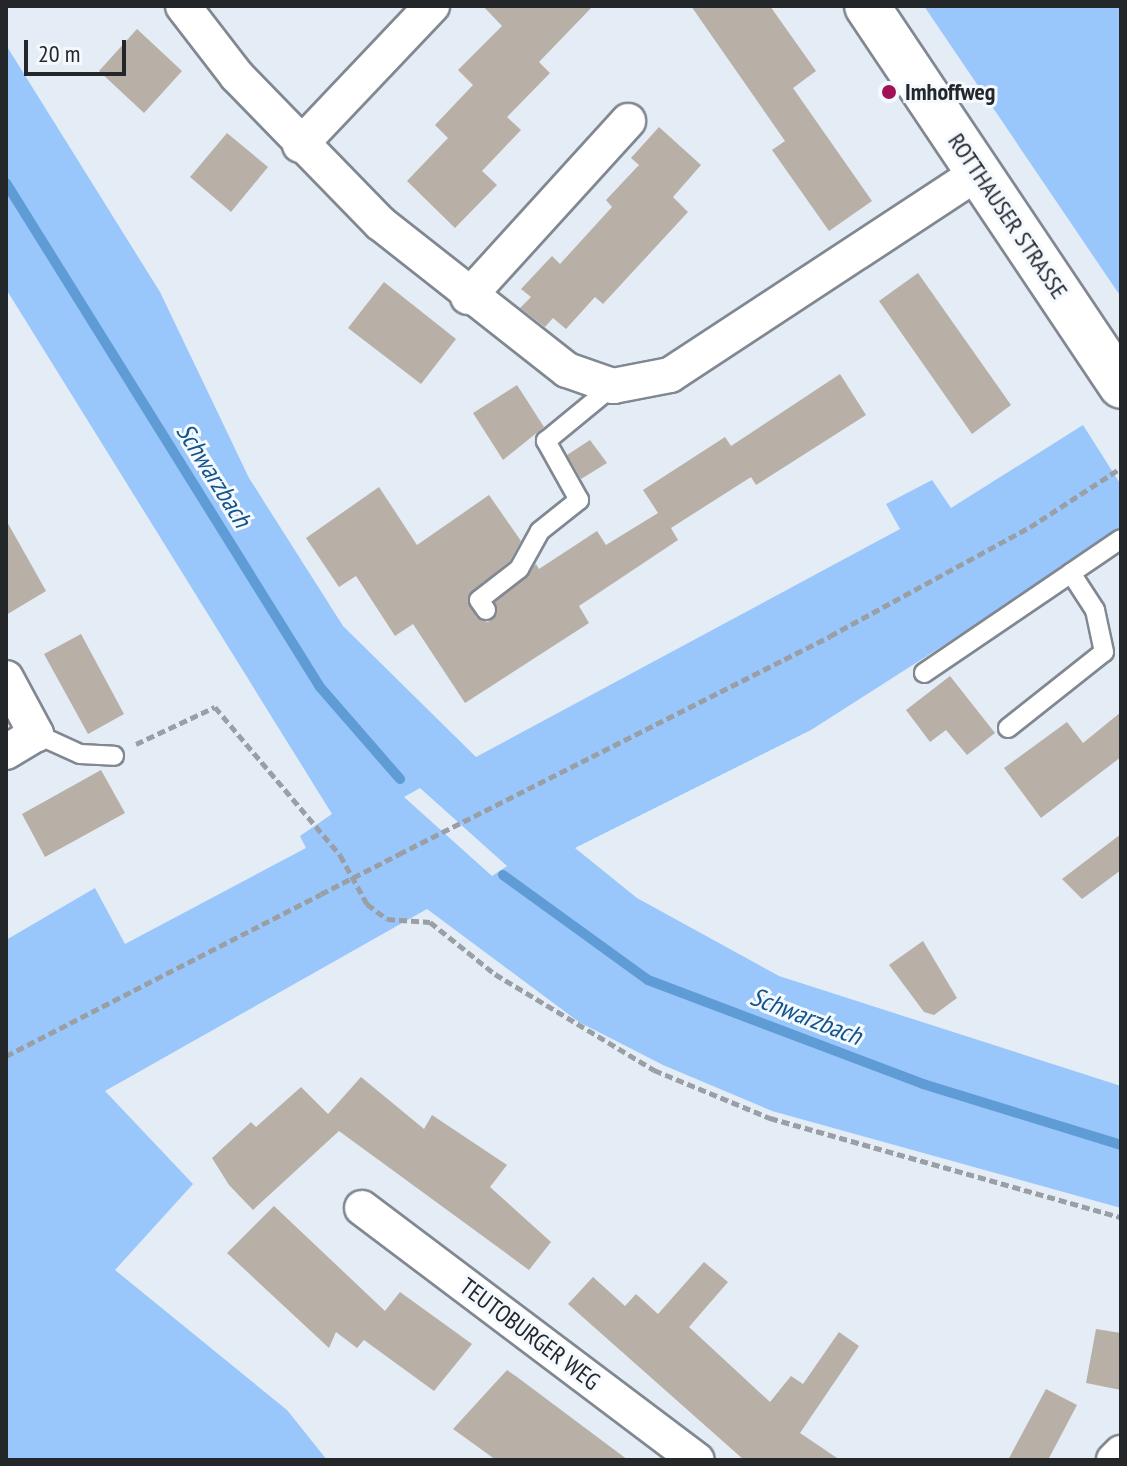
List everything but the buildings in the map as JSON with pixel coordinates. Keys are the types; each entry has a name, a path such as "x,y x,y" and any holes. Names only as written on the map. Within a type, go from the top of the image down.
{"main road":[{"name":"ROTTHAUSER STRASSE","path":"867,6 1121,386"}],"street":[{"path":"183,6 300,145 468,297 567,370 613,386 670,375 979,172"},
{"path":"300,145 432,6"},
{"path":"468,297 628,121"},
{"path":"6,678 36,734 6,752"},
{"name":"TEUTOBURGER WEG","path":"362,1208 697,1460"},
{"path":"1114,1460 1121,1453"}],"lane":[{"path":"486,610 479,600 519,569 540,531 579,500 546,441 613,386"},
{"path":"924,673 1121,539"},
{"path":"1008,728 1104,652 1095,610 1071,573"},
{"path":"36,734 80,754 114,756"}],"path":[{"path":"6,1056 830,636 1121,468"},
{"path":"114,756 215,707 340,855 367,904 387,919 430,922 495,974 654,1070 770,1118 1121,1217"}],"shaded area":[{"path":"924,6 1121,6 1121,297"},
{"path":"6,45 160,292 249,478 343,626 476,757 900,529 886,504 932,480 951,508 1083,425 1121,485 1121,532 811,730 575,848 637,898 779,976 1121,1086 1121,1208 772,1111 663,1065 579,1022 427,909 105,1091 193,1184 115,1270 287,1410 327,1460 6,1460 6,940 95,888 125,944 306,848 300,836 332,814 6,289","holes":["420,788 507,866 492,876 404,797"]}],"waterway":[{"name":"Schwarzbach","path":"6,183 320,687 400,779"},
{"name":"Schwarzbach","path":"503,875 648,980 923,1084 1121,1145"}],"place":[{"name":"Imhoffweg","path":"889,92"}]}
